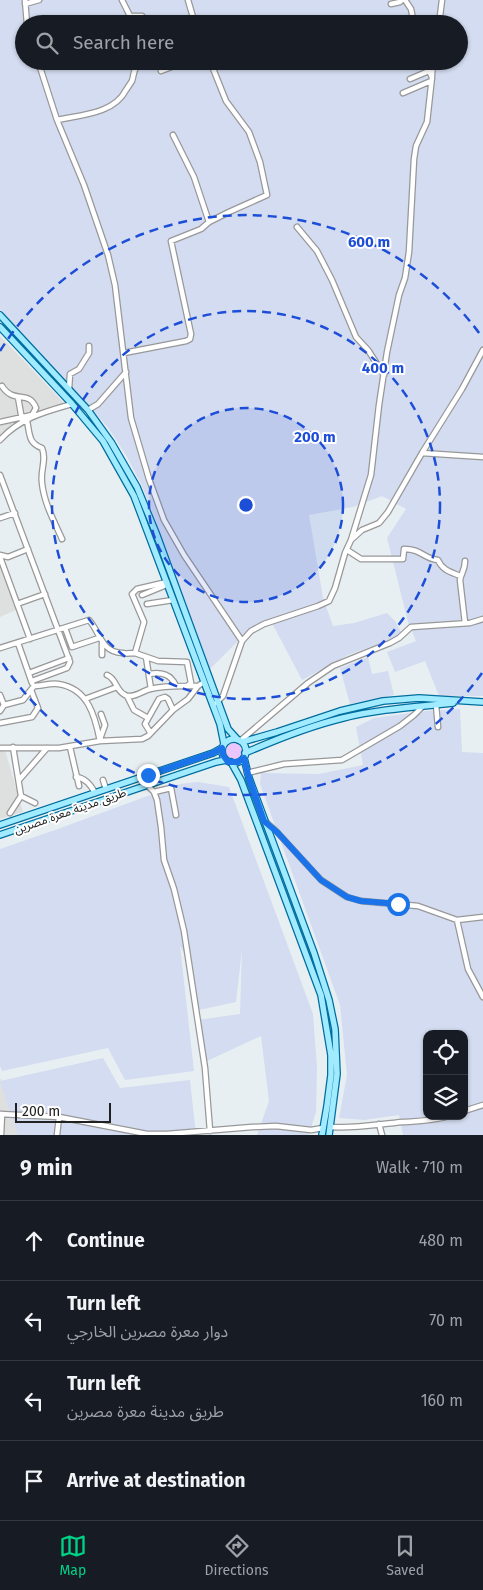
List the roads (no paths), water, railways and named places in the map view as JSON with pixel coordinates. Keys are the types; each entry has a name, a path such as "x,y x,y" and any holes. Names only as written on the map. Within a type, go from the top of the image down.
{"main road":[{"path":"0,315 88,410 111,442 137,487 156,532 215,703 220,724 223,755 241,780 321,995 331,1055 331,1075 322,1135"},
{"path":"0,327 72,404 103,441 134,496 204,682 228,729 245,747 248,773 329,1000 335,1030 337,1064 329,1135"},
{"path":"223,746 230,740 240,741 340,710 383,701 419,698 483,702"},
{"path":"229,761 238,762 245,755 262,745 343,718 386,710 468,702"},
{"name":"طريق مدينة معرة مصرين","path":"0,825 213,753 223,746"},
{"name":"طريق مدينة معرة مصرين","path":"0,835 216,762 229,761"}],"street":[{"path":"26,15 25,2 39,0"},
{"path":"122,0 130,15"},
{"path":"188,0 192,15"},
{"path":"391,4 403,0 411,9 412,15"},
{"path":"440,15 442,0"},
{"path":"41,70 57,120 84,185 108,255 115,285 131,418 164,520 184,555 242,641"},
{"path":"57,120 109,108 126,91 134,70"},
{"path":"124,353 190,339 191,334 172,241 201,229 209,222 266,196 268,192 249,132 226,101 214,70"},
{"path":"215,703 223,696 242,641 251,631 264,624 328,601 335,588 371,475 384,375 409,252 414,159 416,146 427,122 432,70"},
{"path":"410,79 429,71 432,79"},
{"path":"403,93 432,79"},
{"path":"173,135 194,177 209,222"},
{"path":"297,227 321,258 356,337 368,350 384,375"},
{"path":"69,389 70,374 79,369 89,353 89,346"},
{"path":"351,540 362,530 379,523 388,512 462,389 482,350"},
{"path":"88,410 98,404 126,372"},
{"path":"2,386 8,394 26,397 34,403 36,410 32,416"},
{"path":"18,397 30,439 34,445 42,448 45,456 41,472 42,489 62,539"},
{"path":"0,440 24,420 32,416 72,404"},
{"path":"0,422 24,420"},
{"path":"422,453 483,457"},
{"path":"0,475 70,664 67,668 32,681"},
{"path":"0,518 15,513"},
{"path":"28,549 8,557 0,556 30,639"},
{"path":"346,550 361,559 403,559 404,549 415,549 432,560 438,560 440,565 446,570 460,576"},
{"path":"465,561 465,569 460,576 465,623"},
{"path":"142,595 167,583"},
{"path":"134,653 144,622 132,594 137,589 167,583"},
{"path":"150,592 149,604 173,600"},
{"path":"17,604 45,594"},
{"path":"0,648 89,620 102,643 113,651 134,653 170,663 187,662 191,683 187,686"},
{"path":"240,741 308,683 333,666 390,643 411,627 483,620"},
{"path":"65,628 72,647 99,638"},
{"path":"0,723 32,717 38,708 32,688 32,681 18,643"},
{"path":"102,643 102,655"},
{"path":"146,657 151,689"},
{"path":"29,673 69,658"},
{"path":"149,674 161,672 173,680 176,686"},
{"path":"107,675 113,678 120,692 126,696 134,710 148,718"},
{"path":"173,680 179,675"},
{"path":"0,748 47,748 142,738 172,710 188,699 198,686 204,682"},
{"path":"0,711 4,705 23,700 32,688 57,684 70,687 89,703 100,741"},
{"path":"126,696 151,689 198,686"},
{"path":"85,699 117,687"},
{"path":"0,695 4,705"},
{"path":"150,732 146,726 158,699 165,697 168,699 172,710"},
{"path":"436,705 438,727"},
{"path":"248,773 284,764 342,760 400,726 422,707"},
{"path":"100,741 106,725 101,714"},
{"path":"70,746 79,786"},
{"path":"10,813 21,796 13,747"},
{"path":"19,780 47,748"},
{"path":"76,777 90,784 95,793"},
{"path":"103,780 106,789"},
{"path":"147,785 154,792 162,827 164,860 174,889 184,931 205,1068 210,1130"},
{"path":"154,792 171,788 176,816"},
{"path":"21,796 35,803"},
{"path":"264,821 277,832 321,880 347,897 361,901 418,906 457,920 483,917"},
{"path":"457,920 468,969 483,997"},
{"path":"468,1110 483,1105"},
{"path":"1,1135 1,1114 58,1117 147,1134 276,1126 311,1130 324,1128"},
{"path":"57,1135 58,1117"},
{"path":"331,1127 349,1128 437,1120"},
{"path":"379,1124 382,1135"}]}
